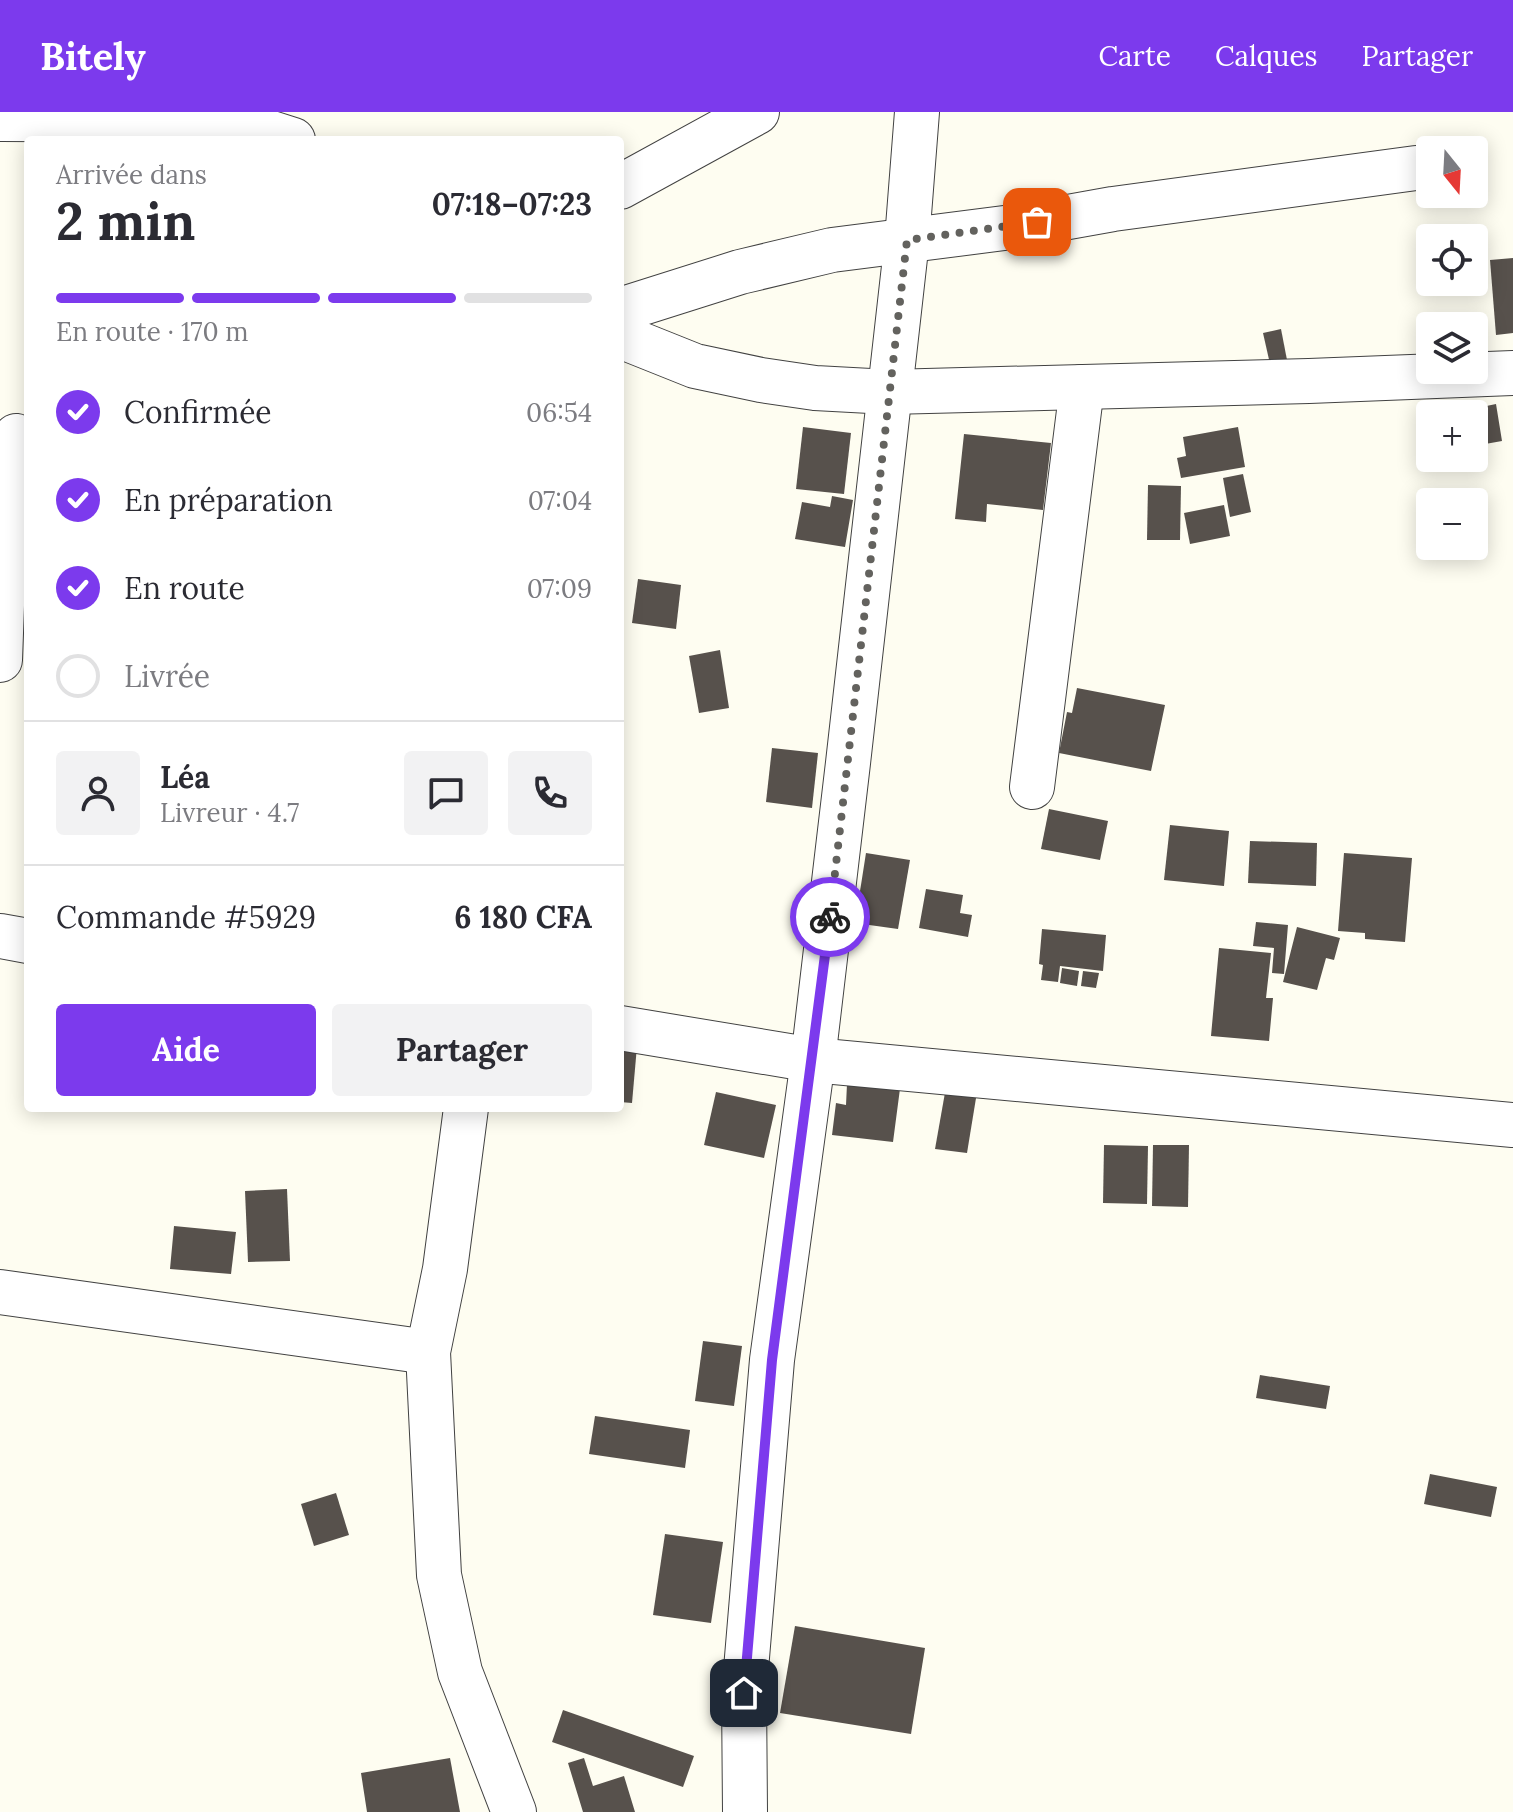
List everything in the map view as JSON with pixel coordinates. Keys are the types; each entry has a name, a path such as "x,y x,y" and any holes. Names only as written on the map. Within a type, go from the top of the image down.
{"street":[{"path":"624,185 757,112"},
{"path":"745,1812 744,1693 772,1360 813,1060 907,240 917,112"},
{"path":"0,119 231,120 281,136"},
{"path":"624,309 740,272 832,250 1416,168"},
{"path":"624,338 695,366 761,380 815,388 889,392 1513,373"},
{"path":"1032,787 1082,387"},
{"path":"0,660 4,551 15,435"},
{"path":"0,936 24,940"},
{"path":"624,1029 813,1060 1513,1125"},
{"path":"465,1112 445,1269 428,1352 439,1575 460,1672 514,1812"},
{"path":"0,1292 428,1352"}],"building":[{"path":"1513,258 1513,333 1496,335 1490,260"},
{"path":"1281,329 1287,360 1270,364 1263,333"},
{"path":"1496,404 1502,441 1488,444 1488,406"},
{"path":"803,427 851,433 844,494 796,489"},
{"path":"1238,427 1245,467 1181,478 1177,458 1186,456 1183,437"},
{"path":"964,434 1051,443 1043,510 987,504 986,522 955,519"},
{"path":"1243,474 1251,512 1230,517 1223,478"},
{"path":"1148,485 1181,486 1180,540 1147,540"},
{"path":"832,496 853,500 845,547 795,539 802,502 830,507"},
{"path":"1224,505 1230,536 1190,544 1184,513"},
{"path":"638,579 681,585 676,629 632,623"},
{"path":"720,650 729,708 699,713 689,656"},
{"path":"1077,688 1165,705 1151,771 1059,753 1067,712 1072,713"},
{"path":"772,748 818,753 812,808 766,802"},
{"path":"1049,809 1108,821 1100,860 1041,849"},
{"path":"1170,825 1229,831 1224,886 1164,880"},
{"path":"1250,841 1317,843 1316,886 1248,883"},
{"path":"866,853 910,860 898,929 855,923"},
{"path":"1344,853 1412,858 1405,942 1365,939 1365,933 1338,931"},
{"path":"926,889 963,895 960,913 972,915 968,937 919,928"},
{"path":"1256,922 1288,925 1284,974 1272,973 1274,948 1253,946"},
{"path":"1297,927 1340,938 1334,960 1326,958 1317,990 1283,982"},
{"path":"1042,929 1106,935 1103,971 1060,966 1058,982 1041,980"},
{"path":"1219,948 1271,953 1266,998 1273,998 1269,1041 1211,1036"},
{"path":"1062,968 1079,971 1077,986 1060,983"},
{"path":"1083,971 1099,973 1096,988 1081,986"},
{"path":"624,1044 637,1046 632,1103 624,1102"},
{"path":"901,1081 893,1142 832,1135 836,1103 846,1105 847,1084"},
{"path":"946,1087 977,1092 967,1153 935,1149"},
{"path":"716,1092 776,1105 764,1158 704,1145"},
{"path":"1104,1145 1148,1146 1147,1204 1103,1203"},
{"path":"1153,1145 1189,1145 1188,1207 1152,1206"},
{"path":"287,1189 290,1261 248,1262 245,1191"},
{"path":"174,1226 236,1232 231,1274 170,1269"},
{"path":"703,1341 742,1346 734,1406 695,1401"},
{"path":"1260,1375 1330,1386 1326,1409 1256,1398"},
{"path":"595,1416 690,1430 685,1468 589,1454"},
{"path":"1430,1474 1497,1487 1491,1517 1424,1504"},
{"path":"336,1493 349,1535 314,1546 301,1504"},
{"path":"665,1534 723,1542 711,1623 653,1615"},
{"path":"795,1626 925,1648 911,1734 780,1713"},
{"path":"563,1710 694,1756 683,1787 552,1742"},
{"path":"450,1758 460,1812 367,1812 361,1773"},
{"path":"584,1758 593,1786 624,1776 635,1812 583,1812 568,1763"}],"way so far":[{"path":"830,917 907,240 1037,222"}],"route":[{"path":"744,1693 772,1360 830,917"}]}
